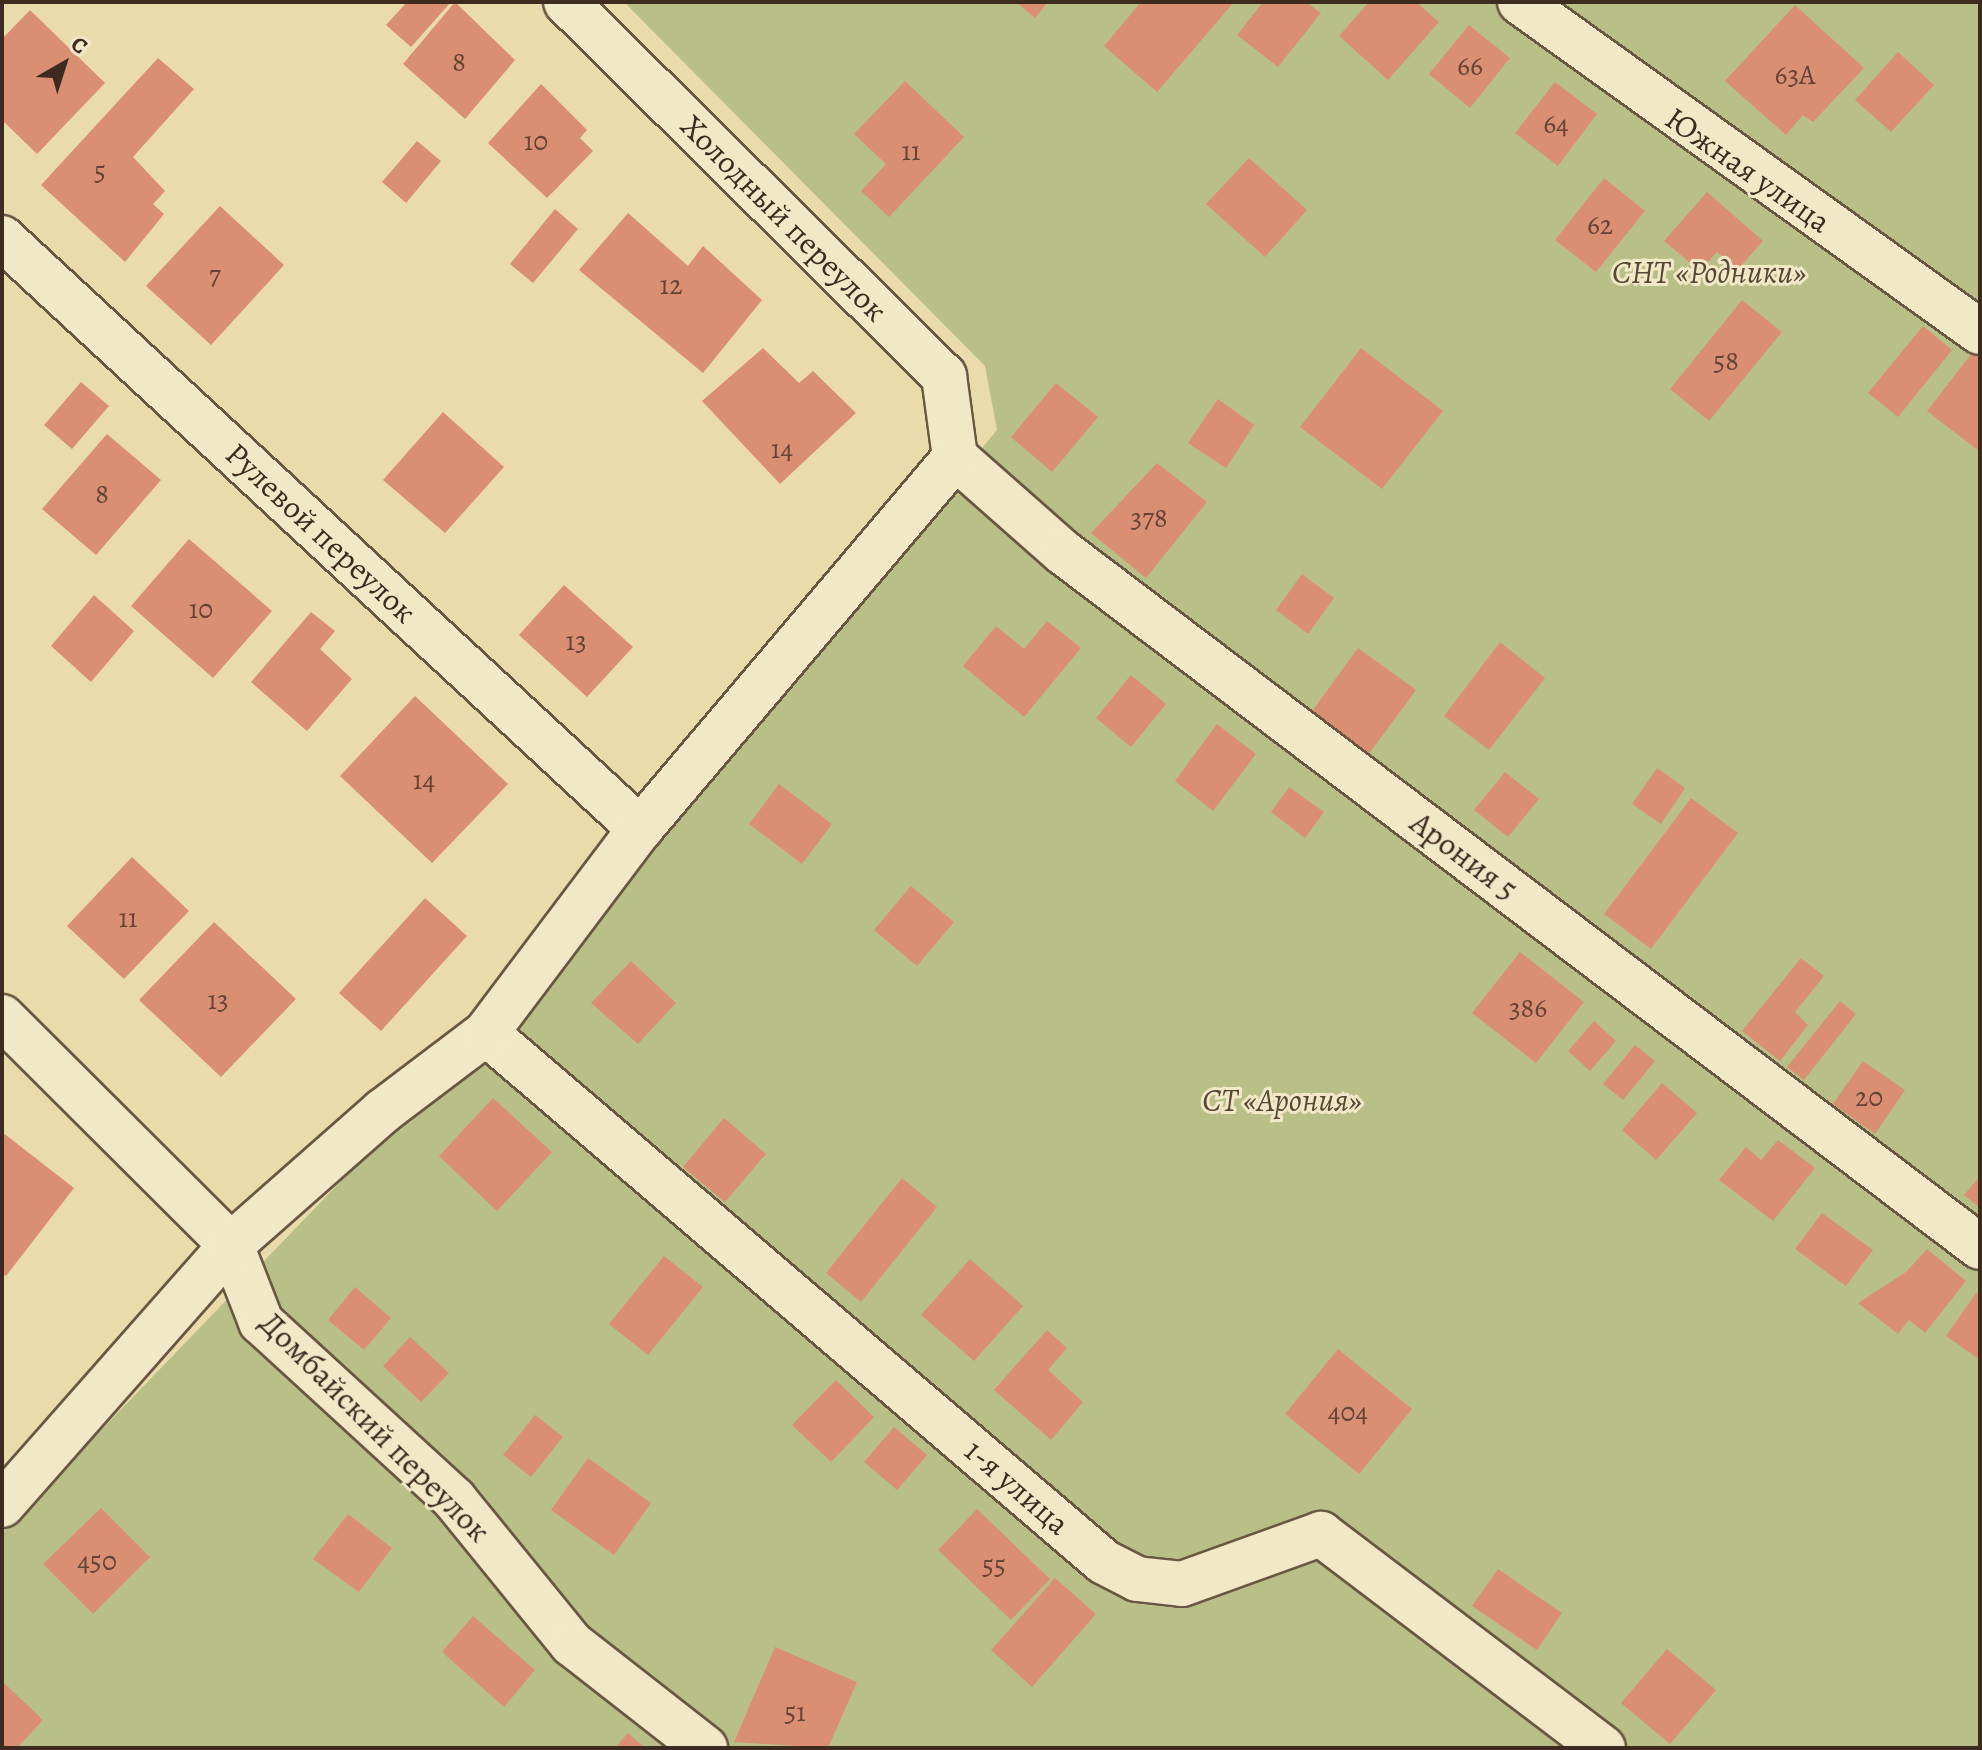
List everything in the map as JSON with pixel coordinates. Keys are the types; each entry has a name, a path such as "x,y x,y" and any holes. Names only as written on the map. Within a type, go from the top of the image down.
{"street":[{"name":"Холодный переулок","path":"566,2 944,376 955,457"},
{"name":"Южная улица","path":"1520,2 1980,332"},
{"name":"Рулевой переулок","path":"2,238 640,829"},
{"path":"2,1505 231,1245 383,1111 486,1033 640,829 955,457"},
{"name":"Арония 5","path":"955,457 1064,553 1980,1247"},
{"name":"Домбайский переулок","path":"2,1017 231,1245 261,1322 454,1499 572,1644 705,1748"},
{"name":"1-я улица","path":"486,1033 1104,1562 1137,1579 1182,1584 1321,1534 1603,1748"}],"green space":[{"name":"СТ «Арония»","path":"624,2 1980,2 1980,1748 2,1748 2,1533 421,1098 648,849 997,430 985,366"}],"building":[{"path":"407,2 451,2 411,47 386,25"},
{"path":"455,2 515,60 465,119 403,64"},
{"path":"1016,2 1048,2 1035,18"},
{"path":"1141,2 1234,2 1157,92 1104,46"},
{"path":"1263,2 1306,2 1321,13 1278,67 1237,35"},
{"path":"1369,2 1416,2 1439,22 1388,80 1339,36"},
{"path":"1795,5 1864,68 1813,122 1803,115 1786,135 1725,81"},
{"path":"30,10 105,83 37,154 2,120 2,39"},
{"path":"1469,25 1510,58 1470,108 1429,74"},
{"path":"1898,52 1934,85 1891,132 1855,100"},
{"path":"158,58 194,89 133,157 165,191 153,204 164,214 125,262 41,185"},
{"path":"905,81 964,137 889,217 861,191 886,164 854,134"},
{"path":"1555,82 1597,114 1558,166 1515,133"},
{"path":"541,84 587,130 580,138 593,151 547,198 488,143"},
{"path":"417,141 441,161 406,203 382,182"},
{"path":"1249,158 1307,210 1265,257 1206,204"},
{"path":"1604,178 1645,211 1596,272 1555,240"},
{"path":"1707,192 1763,241 1738,269 1717,252 1700,271 1664,241"},
{"path":"220,206 284,265 211,345 146,286"},
{"path":"555,209 578,229 533,283 510,264"},
{"path":"628,213 688,266 703,246 762,300 703,373 579,270"},
{"path":"1742,300 1782,332 1709,421 1670,389"},
{"path":"1923,326 1952,350 1898,417 1868,393"},
{"path":"763,348 799,383 813,371 856,413 780,484 702,401"},
{"path":"1361,348 1443,411 1382,489 1300,427"},
{"path":"1976,348 1980,351 1980,452 1927,411"},
{"path":"81,382 109,406 72,449 44,425"},
{"path":"1056,383 1098,417 1052,472 1011,437"},
{"path":"1218,399 1254,425 1226,468 1188,443"},
{"path":"443,412 504,467 445,533 383,480"},
{"path":"107,434 161,480 96,555 42,509"},
{"path":"1157,463 1207,502 1146,578 1091,533"},
{"path":"189,539 272,611 213,678 131,606"},
{"path":"1302,574 1334,598 1308,634 1276,610"},
{"path":"564,585 633,647 587,697 519,635"},
{"path":"94,595 134,631 91,682 51,646"},
{"path":"311,612 335,631 320,649 352,679 307,731 251,682"},
{"path":"1047,621 1081,648 1024,717 963,666 996,626 1024,649"},
{"path":"1500,642 1545,678 1489,750 1444,716"},
{"path":"1358,648 1416,690 1368,755 1310,714"},
{"path":"1131,675 1166,704 1131,747 1096,718"},
{"path":"415,696 508,784 432,863 340,776"},
{"path":"1217,724 1256,754 1213,811 1175,781"},
{"path":"1657,768 1685,788 1661,824 1632,804"},
{"path":"1505,772 1539,799 1508,837 1474,810"},
{"path":"779,784 832,824 802,864 749,824"},
{"path":"1289,787 1324,812 1305,838 1271,812"},
{"path":"1691,798 1738,833 1651,949 1604,914"},
{"path":"132,857 189,911 124,979 67,926"},
{"path":"911,886 954,922 917,966 874,930"},
{"path":"425,898 467,936 381,1031 339,993"},
{"path":"214,922 296,999 221,1077 139,1000"},
{"path":"1520,952 1584,1002 1536,1063 1472,1013"},
{"path":"1801,958 1824,976 1795,1012 1808,1025 1780,1061 1742,1031"},
{"path":"631,961 676,1003 638,1044 591,1003"},
{"path":"1840,1001 1856,1014 1804,1080 1787,1067"},
{"path":"1594,1021 1616,1041 1590,1071 1568,1051"},
{"path":"1635,1045 1655,1061 1623,1100 1603,1084"},
{"path":"1863,1061 1905,1090 1875,1134 1833,1104"},
{"path":"1662,1083 1697,1113 1656,1160 1622,1130"},
{"path":"493,1098 552,1152 497,1211 439,1156"},
{"path":"724,1118 766,1154 725,1202 683,1167"},
{"path":"2,1132 74,1188 6,1276 2,1273"},
{"path":"1778,1140 1815,1168 1773,1221 1719,1180 1746,1147 1761,1160"},
{"path":"1980,1176 1980,1208 1964,1195"},
{"path":"902,1178 937,1207 861,1302 826,1273"},
{"path":"1822,1213 1873,1250 1846,1286 1795,1249"},
{"path":"1927,1249 1966,1281 1925,1333 1909,1320 1898,1334 1858,1303 1906,1272"},
{"path":"664,1256 703,1287 648,1355 609,1324"},
{"path":"970,1259 1023,1306 974,1361 921,1315"},
{"path":"355,1287 391,1318 364,1350 328,1320"},
{"path":"1976,1293 1980,1295 1980,1360 1946,1336"},
{"path":"1047,1330 1067,1348 1048,1370 1083,1402 1051,1440 994,1390"},
{"path":"410,1337 449,1373 421,1402 383,1366"},
{"path":"1338,1349 1412,1409 1359,1474 1285,1414"},
{"path":"836,1380 874,1417 831,1462 792,1425"},
{"path":"535,1415 563,1437 531,1477 503,1455"},
{"path":"894,1427 927,1455 897,1490 864,1462"},
{"path":"588,1458 651,1503 614,1555 551,1510"},
{"path":"101,1508 150,1557 93,1614 43,1564"},
{"path":"977,1509 1050,1579 1011,1620 938,1550"},
{"path":"348,1514 392,1548 359,1592 313,1559"},
{"path":"1498,1569 1562,1613 1537,1650 1472,1606"},
{"path":"1055,1578 1096,1614 1032,1687 991,1650"},
{"path":"473,1616 535,1670 504,1707 442,1652"},
{"path":"775,1647 857,1682 828,1748 734,1742"},
{"path":"1667,1649 1716,1690 1670,1744 1621,1703"},
{"path":"2,1681 43,1720 17,1748 2,1748"},
{"path":"628,1733 645,1748 615,1748"}],"park label":[{"name":"СНТ «Родники»","path":"1709,272"}]}
